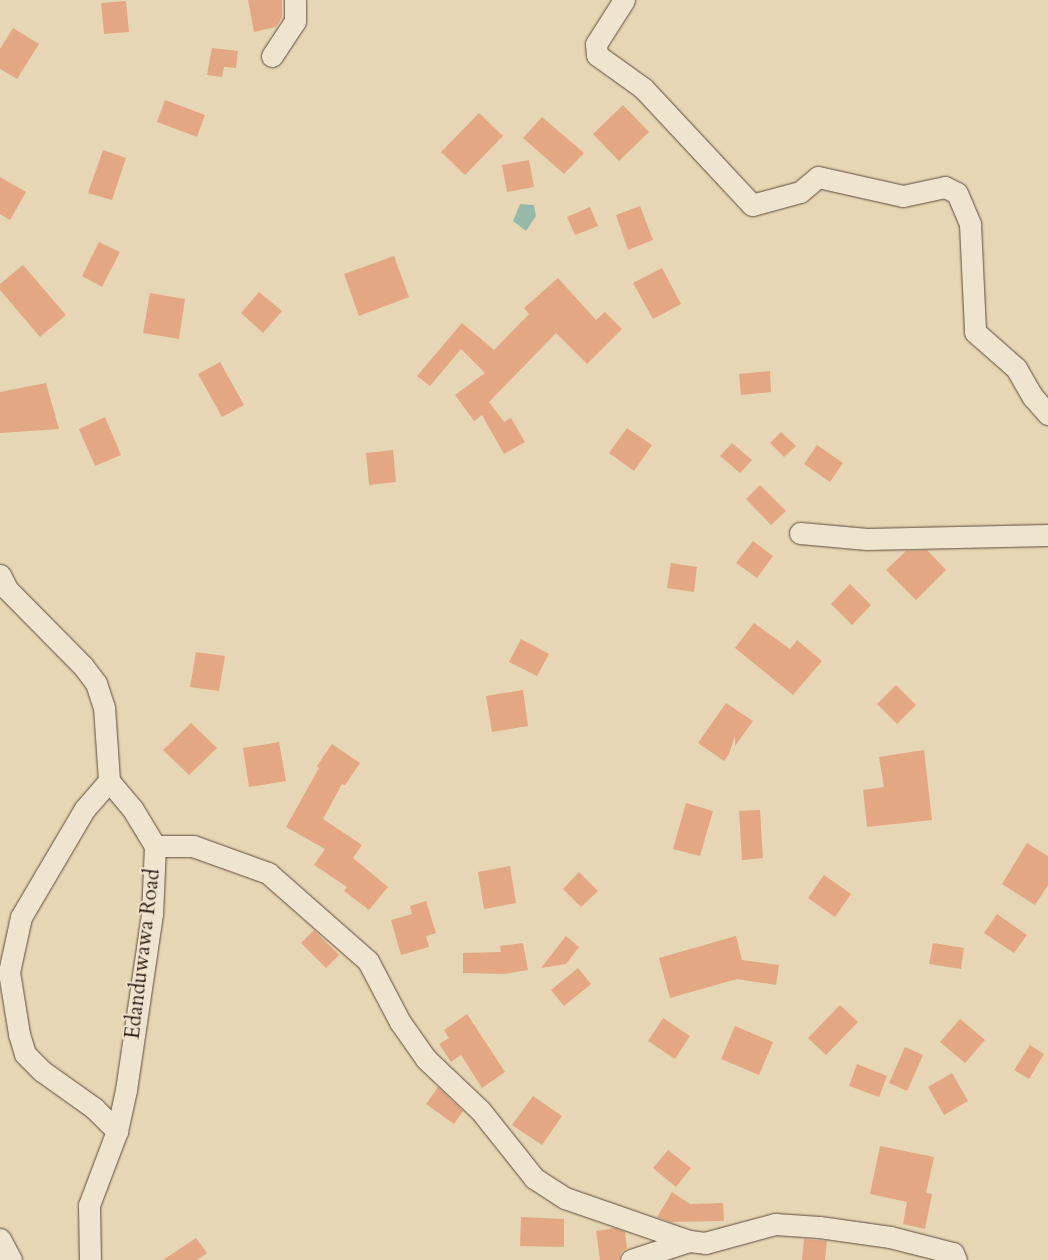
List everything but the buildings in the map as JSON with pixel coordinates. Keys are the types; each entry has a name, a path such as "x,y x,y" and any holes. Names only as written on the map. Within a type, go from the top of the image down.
{"street":[{"path":"272,56 295,22 295,0"},
{"path":"624,0 596,44 597,55 643,88 752,205 800,192 818,177 903,196 945,187 957,193 970,224 975,332 1016,368 1033,397 1048,414"},
{"path":"800,533 867,539 1048,535"},
{"path":"0,575 7,589 83,666 96,684 104,707 109,781 84,810 21,917 9,972 19,1034 25,1054 42,1072 94,1108 117,1131"},
{"name":"Edanduwawa Road","path":"90,1260 89,1204 117,1131 126,1090 152,914 155,846 136,814 109,781"},
{"path":"155,846 193,846 268,873 368,961 400,1022 426,1059 480,1110 534,1178 565,1198 689,1240 705,1243 775,1224 819,1227 890,1236 953,1253 956,1260"},
{"path":"0,1239 11,1260"},
{"path":"631,1260 689,1240"}],"shaded area":[{"path":"520,204 534,205 536,216 526,231 513,221"}]}
